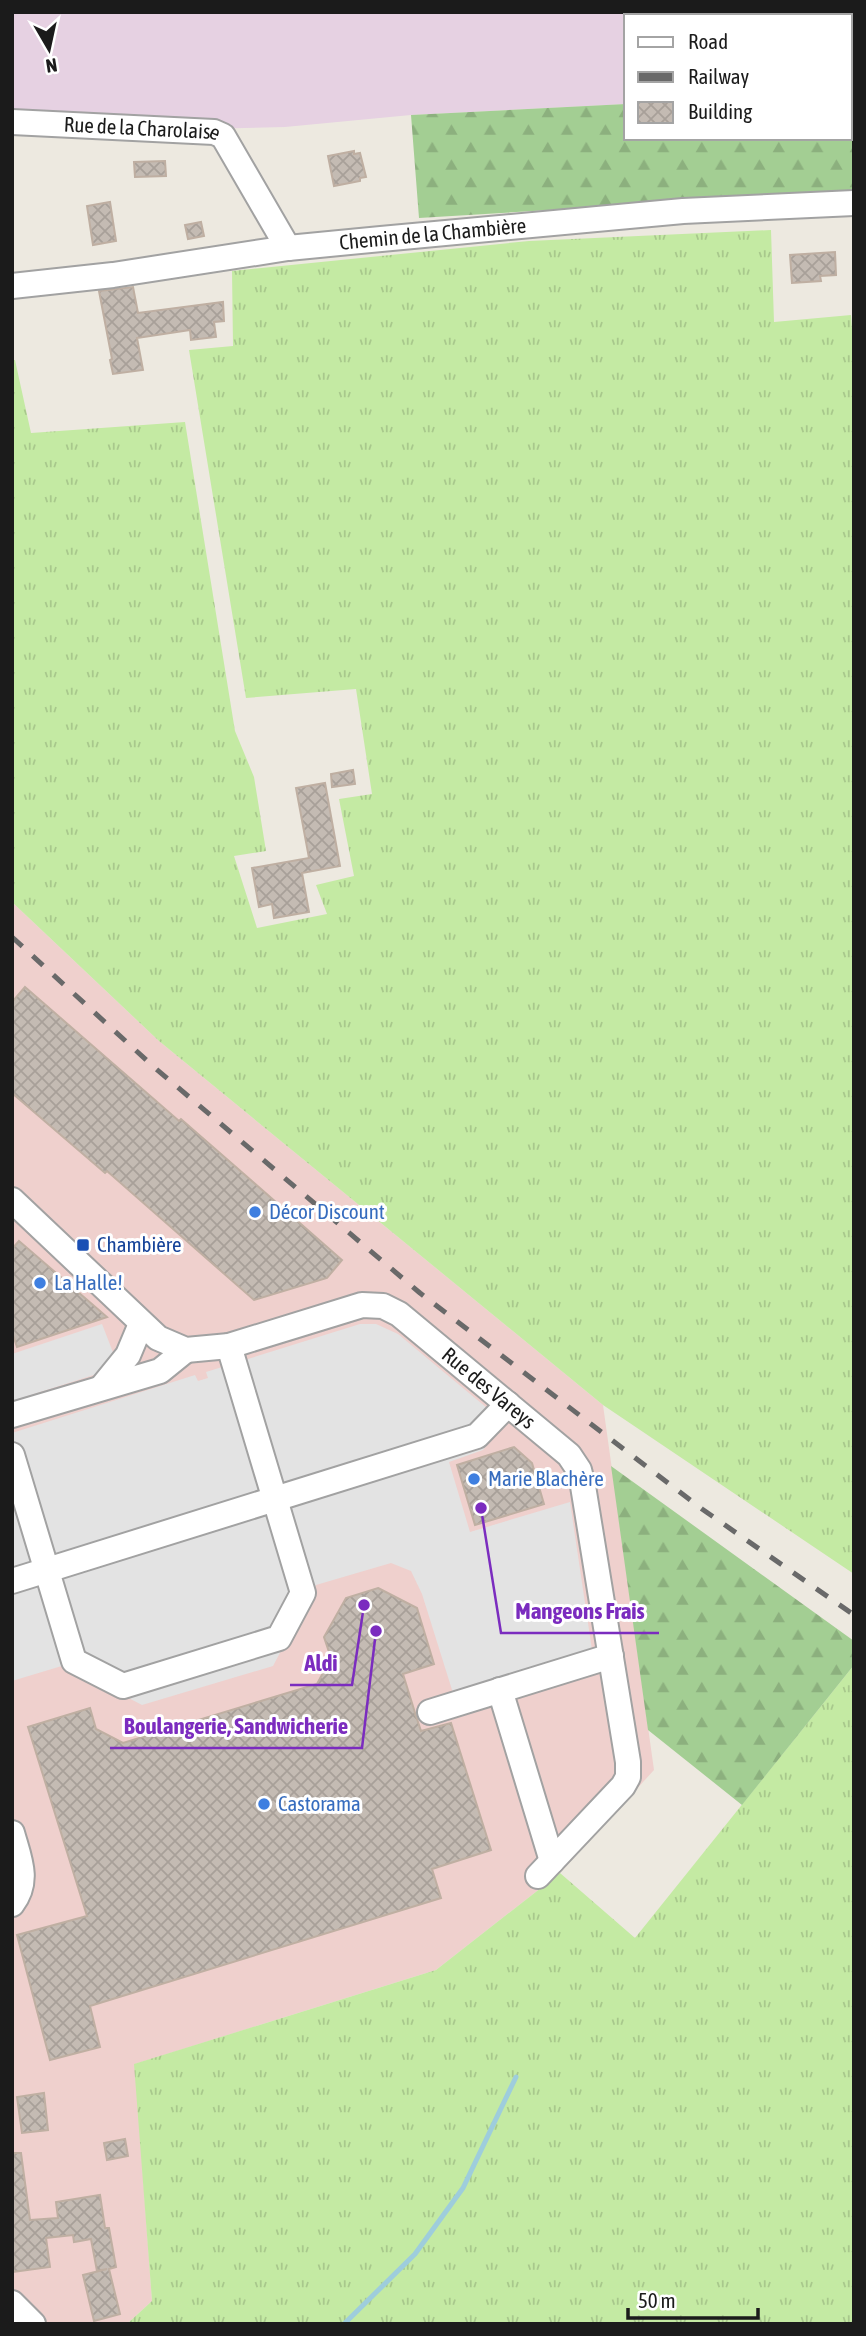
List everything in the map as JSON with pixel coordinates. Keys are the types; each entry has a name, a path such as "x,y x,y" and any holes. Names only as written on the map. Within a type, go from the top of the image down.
{"street":[{"name":"Rue de la Charolaise","path":"12,122 214,132 223,136 288,248"},
{"name":"Chemin de la Chambière","path":"12,286 113,275 288,248 683,211 854,204"},
{"path":"12,1200 72,1254 141,1324 158,1338 186,1350 160,1371 12,1415"},
{"name":"Rue des Vareys","path":"186,1350 229,1346 362,1305 383,1306 398,1314 569,1455 579,1470 628,1762 628,1777 623,1786 545,1868 500,1690"},
{"path":"102,1387 128,1355 141,1324"},
{"path":"12,1455 74,1661 123,1686 279,1638 303,1593 229,1346"},
{"path":"12,1581 477,1436 508,1404"},
{"path":"430,1712 611,1656"},
{"path":"12,1833 24,1874 19,1896 12,1904"},
{"path":"12,2303 33,2324"}],"shaded area":[{"path":"12,12 854,12 854,93 852,14 624,14 624,104 411,115 285,127 12,133"},
{"path":"12,902 159,1041 603,1405 654,1770 560,1873 436,1970 135,2064 152,2301 127,2324 21,2324 12,2314"},
{"path":"102,1324 116,1360 103,1372 12,1401 12,1354"},
{"path":"360,1324 376,1324 398,1334 505,1423 483,1450 449,1462 470,1532 570,1502 592,1650 453,1693 422,1594 411,1571 391,1563 316,1585 273,1666 142,1705 65,1665 12,1681 12,1433 195,1375 198,1381 208,1378 206,1372"}],"green space":[{"path":"854,93 854,195 714,200 419,218 411,115 624,104 624,140 852,140"},
{"path":"771,230 774,322 851,315 854,358 854,1574 603,1405 159,1041 12,902 12,360 15,360 31,433 185,422 235,731 254,777 266,851 234,856 257,928 327,914 316,885 354,876 339,799 372,794 356,689 246,698 189,350 233,346 232,271 529,241"},
{"path":"611,1466 854,1641 854,1665 742,1805 648,1730"},
{"path":"854,1665 854,2324 127,2324 152,2301 134,2064 436,1970 560,1873 635,1938"}],"building":[{"path":"354,151 354,154 360,153 366,177 360,178 360,181 334,186 328,156"},
{"path":"165,161 166,176 135,177 134,162"},
{"path":"110,202 116,241 93,245 87,206"},
{"path":"201,222 204,236 188,239 185,225"},
{"path":"835,252 836,275 820,276 821,281 792,283 790,255"},
{"path":"133,287 138,313 223,302 224,321 214,322 216,337 191,340 190,330 137,338 143,370 113,374 99,291"},
{"path":"353,770 355,784 332,787 331,774"},
{"path":"325,783 340,866 302,873 309,912 274,918 272,904 259,907 252,868 309,858 296,788"},
{"path":"25,987 342,1260 327,1278 254,1300 107,1171 105,1173 12,1093 12,1002"},
{"name":"La Halle!","path":"19,1241 107,1317 17,1347 12,1332 12,1249"},
{"path":"514,1447 532,1463 544,1504 475,1525 457,1465"},
{"name":"Castorama","path":"378,1588 417,1608 434,1664 403,1674 421,1731 451,1723 491,1850 432,1869 441,1898 90,2006 100,2047 50,2060 17,1935 87,1916 28,1727 90,1708 96,1729 123,1743 317,1684 331,1658 324,1637 346,1598"},
{"path":"44,2093 48,2130 22,2133 17,2097"},
{"path":"125,2139 128,2156 107,2160 104,2143"},
{"path":"12,2153 21,2153 30,2220 58,2218 56,2202 100,2195 105,2228 109,2228 116,2267 109,2269 120,2314 94,2321 83,2275 107,2269 97,2271 91,2239 74,2242 73,2235 46,2238 50,2267 12,2272"}],"waterway":[{"path":"344,2324 415,2254 463,2188 516,2077"}],"railway":[{"path":"12,937 155,1068 420,1293 702,1509 854,1615"}],"place":[{"name":"Décor Discount","path":"255,1212"},
{"name":"Chambière","path":"83,1245"},
{"name":"La Halle!","path":"40,1283"},
{"name":"Marie Blachère","path":"474,1479"},
{"name":"Mangeons Frais","path":"481,1508"},
{"name":"Aldi","path":"364,1605"},
{"name":"Boulangerie, Sandwicherie","path":"376,1631"},
{"name":"Castorama","path":"264,1804"}]}
